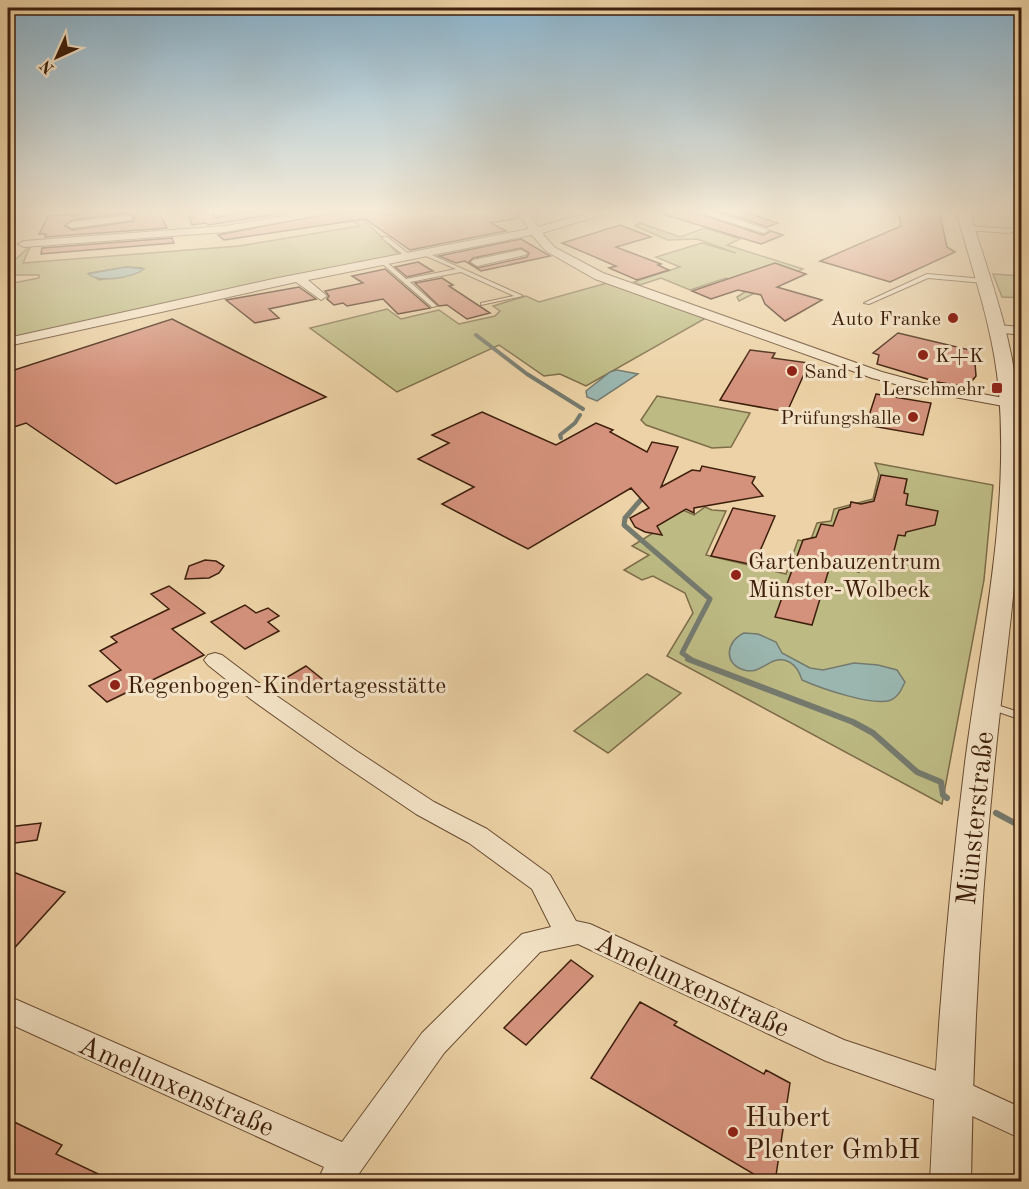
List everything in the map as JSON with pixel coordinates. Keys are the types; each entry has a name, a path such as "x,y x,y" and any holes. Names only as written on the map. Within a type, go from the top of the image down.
{"street":[{"path":"8,342 356,265"},
{"path":"580,265 599,276 738,330 901,382 1009,403"},
{"name":"Münsterstraße","path":"950,1182 952,1092 968,858 986,705 1010,541 1016,457 998,329 979,265"},
{"path":"298,278 321,296"},
{"path":"998,329 1022,331"},
{"path":"215,660 260,695 347,756 425,808 478,836 541,882 569,934"},
{"name":"Amelunxenstraße","path":"8,1009 340,1171 441,1035 532,942 580,932 682,977 837,1051 952,1092 1022,1124"}],"lane":[{"path":"388,265 434,306"},
{"path":"451,265 520,296 483,304"},
{"path":"406,281 461,270"},
{"path":"867,303 927,276 984,281"},
{"path":"986,705 1022,717"}],"shaded area":[{"path":"352,265 8,340 8,284 39,278 39,275 8,275 8,266","holes":["126,267 142,268 139,272 99,280 90,273"]},
{"path":"676,265 792,265 803,269 739,301 737,297 748,287 726,278 690,290 661,278 640,285 634,282 680,267"},
{"path":"993,274 1021,276 1021,298 1002,297"},
{"path":"607,283 706,318 586,386 560,374 544,376 499,345 397,392 310,328 387,309 401,319 439,310 459,324 495,316 500,311 493,306 526,296 539,302"},
{"path":"657,396 750,413 731,447 712,448 646,425 641,420"},
{"path":"875,463 993,485 984,580 942,804 667,656 693,613 685,593 653,576 642,580 624,570 649,555 632,546 658,530 656,526 683,510 694,515 705,507 726,511 706,555 786,574 798,540 810,542 817,523 831,521 834,509 873,499 879,474"},
{"path":"647,674 681,693 608,753 574,731"}],"water":[{"path":"126,267 144,269 132,275 108,279 88,274"},
{"path":"617,370 638,374 597,401 587,397 586,391 610,372"},
{"path":"744,633 758,634 776,642 782,653 810,668 823,670 854,663 878,665 897,670 905,682 898,695 891,700 872,701 834,692 802,680 796,668 784,660 774,661 755,670 744,670 733,663 729,652 733,641"}],"building":[{"path":"424,265 433,271 407,277 395,267"},
{"path":"472,265 478,268 506,265 481,271"},
{"path":"659,265 669,270 637,280 609,268"},
{"path":"768,265 782,265 806,274 777,287 822,300 785,321 765,304 761,295 738,290 711,299 692,291"},
{"path":"835,265 926,265 890,282"},
{"path":"385,269 430,308 398,314 383,299 347,306 343,303 334,305 327,299 329,296 325,291 363,283 352,276"},
{"path":"442,278 453,285 449,286 490,313 467,319 447,305 439,306 415,283"},
{"path":"299,287 316,299 269,309 279,318 255,323 226,300"},
{"path":"172,319 326,397 116,484 26,423 8,429 8,372"},
{"name":"K+K","path":"898,333 974,351 976,376 967,387 937,382 877,364 879,355 873,353"},
{"path":"750,350 775,353 772,358 809,363 787,412 720,400"},
{"path":"876,394 931,403 923,435 866,425"},
{"path":"482,412 556,445 596,423 613,430 610,432 647,452 652,442 678,447 661,487 692,470 700,471 702,466 755,477 752,483 763,496 694,508 694,513 686,509 657,526 662,535 645,532 635,527 630,518 649,508 631,488 528,549 442,504 474,487 418,459 449,443 432,435"},
{"path":"881,475 907,479 904,493 908,494 906,505 938,511 935,525 906,532 905,536 898,535 890,567 862,562 859,572 830,566 812,625 775,617 803,540 816,537 821,524 833,526 839,510 850,507 851,502 861,504 874,501"},
{"path":"733,508 775,516 754,565 711,556"},
{"path":"205,560 216,561 224,566 219,573 209,578 185,579 189,566"},
{"path":"169,586 205,613 172,629 204,655 107,702 89,686 121,670 100,651 117,642 111,637 169,609 151,594"},
{"path":"245,605 256,613 268,608 279,616 268,622 279,631 245,649 211,622"},
{"path":"306,666 327,683 307,695 284,679"},
{"path":"41,823 37,840 8,844 8,827"},
{"path":"8,870 65,892 8,955"},
{"path":"571,960 593,976 526,1045 504,1028"},
{"name":"Hubert Plenter GmbH","path":"640,1002 677,1022 674,1025 764,1074 766,1070 790,1083 775,1182 767,1182 591,1078"},
{"path":"8,1119 62,1145 56,1154 115,1182 8,1182"}],"waterway":[{"path":"476,335 527,374 583,409"},
{"path":"561,438 560,435 575,423 580,415"},
{"path":"645,495 625,518 624,525 710,599 682,653 692,660"},
{"path":"688,659 853,722 873,733 917,772 941,782 943,795 947,798"},
{"path":"996,813 1022,827"}],"place":[{"name":"Auto Franke","path":"953,318"},
{"name":"K+K","path":"923,355"},
{"name":"Sand 1","path":"792,371"},
{"name":"Lerschmehr","path":"997,388"},
{"name":"Prüfungshalle","path":"913,417"},
{"name":"Gartenbauzentrum Münster-Wolbeck","path":"736,575"},
{"name":"Regenbogen-Kindertagesstätte","path":"115,685"},
{"name":"Hubert Plenter GmbH","path":"733,1132"}]}
